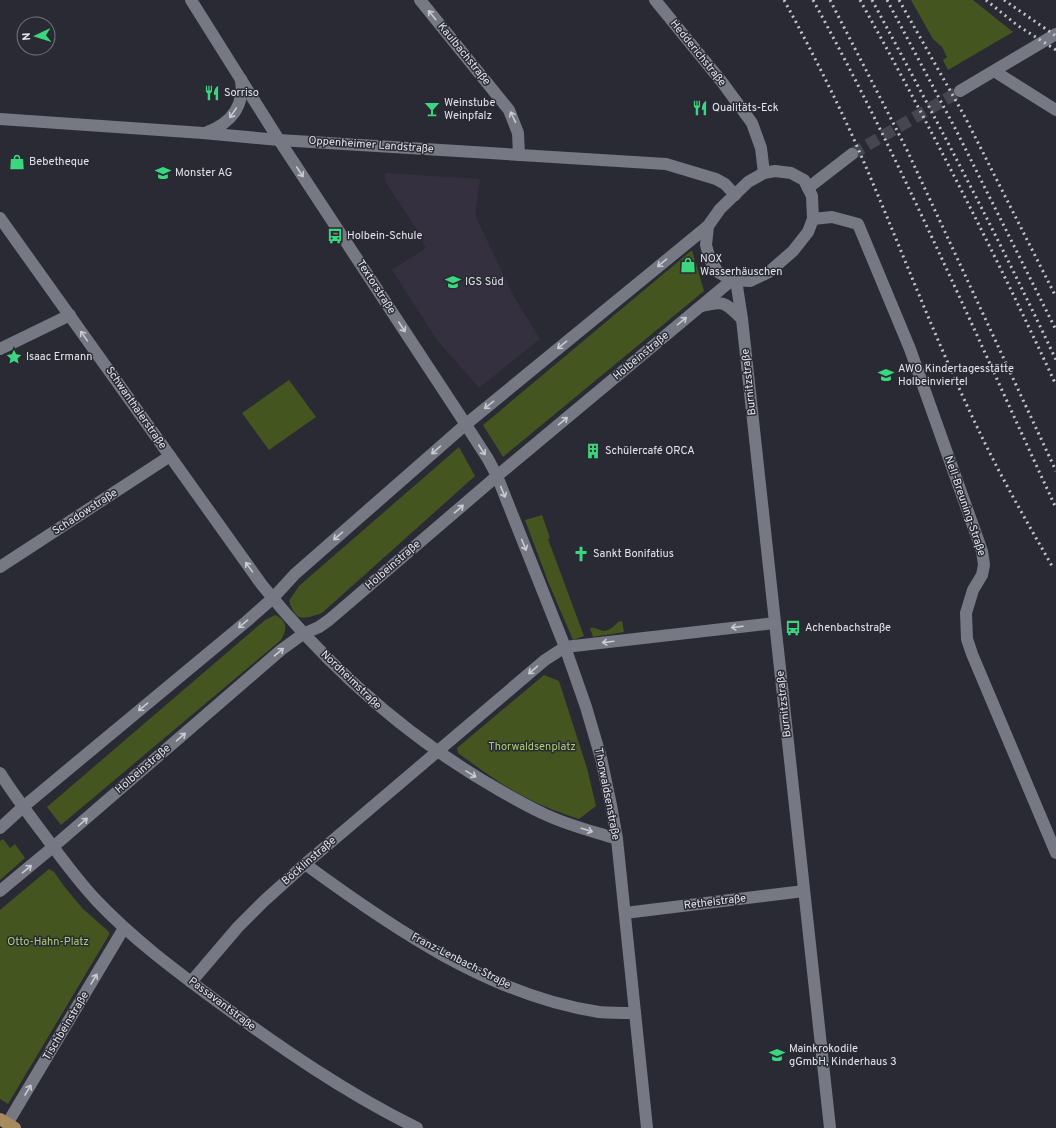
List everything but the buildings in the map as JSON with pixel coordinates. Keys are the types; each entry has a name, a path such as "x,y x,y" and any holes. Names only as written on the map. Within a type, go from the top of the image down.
{"street":[{"name":"Textorstraße","path":"191,0 279,140 488,458 497,476"},
{"name":"Kaulbachstraße","path":"420,0 509,110 518,132 519,155"},
{"name":"Hedderichstraße","path":"655,0 722,82 752,124 761,148 764,173"},
{"path":"960,92 1056,34"},
{"path":"994,71 1056,110"},
{"path":"203,133 222,125 235,112 240,101 242,89 241,78"},
{"name":"Oppenheimer Landstraße","path":"0,119 203,133 279,140 666,164 716,179 724,184 735,195"},
{"path":"808,188 852,154"},
{"path":"0,828 23,807 273,598 295,574 466,425 708,226 720,209 748,182 764,173 775,171 792,173 804,180 812,196 813,219 808,232 793,251 769,272 750,281 734,280 718,272 710,260 706,245 708,226"},
{"name":"Nell-Breuning-Straße","path":"813,219 832,217 858,224 910,349 982,551 984,565 983,570 973,590 966,613 967,639 1056,853"},
{"name":"Schwanthalerstraße","path":"0,218 273,598"},
{"name":"Holbeinstraße","path":"0,891 281,650 303,634 319,627 329,620 698,307 734,280"},
{"name":"Burnitzstraße","path":"734,280 742,319 830,1128"},
{"path":"698,307 717,302 727,304 742,319"},
{"path":"0,349 70,315"},
{"name":"Schadowstraße","path":"0,567 170,456"},
{"name":"Thorwaldsenstraße","path":"497,476 565,647 586,707 599,751 617,839 647,1128"},
{"name":"Nordheimstraße","path":"273,598 303,634 363,693 390,717 438,752"},
{"path":"617,839 542,813 471,774 438,752 545,660 565,647 776,623"},
{"name":"Böcklinstraße","path":"191,982 238,927 264,901 305,864 438,752"},
{"path":"0,773 53,847"},
{"name":"Passavantstraße","path":"53,847 96,900 124,928 191,982 265,1036 393,1123 417,1128"},
{"name":"Franz-Lenbach-Straße","path":"305,864 384,920 425,945 474,970 543,999 600,1012 636,1013"},
{"name":"Rethelstraße","path":"625,913 804,891"},
{"name":"Tischbeinstraße","path":"7,1124 124,928"}],"shaded area":[{"name":"IGS Süd","path":"385,173 480,179 475,215 513,295 540,339 479,388 437,340 392,270 426,248 422,241 424,240 385,181"}],"green space":[{"path":"911,0 973,0 1013,32 948,70 943,60 947,57 942,47 933,39"},
{"path":"692,250 704,291 503,457 483,425"},
{"path":"289,380 316,417 269,450 242,413"},
{"path":"459,447 475,476 322,613 305,618 298,616 289,601 299,586"},
{"path":"542,515 550,538 548,539 584,636 573,640 549,584 525,520"},
{"path":"275,615 282,620 285,626 281,640 61,825 47,807 265,620"},
{"path":"622,621 624,632 593,637 590,628 605,631"},
{"name":"Thorwaldsenplatz","path":"544,675 559,681 587,768 596,806 579,819 546,807 518,793 458,753 457,748"},
{"path":"3,839 10,848 15,844 25,858 0,880 0,841"},
{"name":"Otto-Hahn-Platz","path":"49,869 54,872 82,908 109,932 109,935 8,1104 0,1099 0,910"}],"tunnel":[{"path":"852,154 960,91"}],"railway":[{"path":"784,0 852,135 930,322 988,450 1052,566"},
{"path":"813,0 909,188 1056,508"},
{"path":"830,0 906,148 1056,471"},
{"path":"860,0 962,191 1056,385"},
{"path":"872,0 967,179 1056,360"},
{"path":"887,0 956,130 1056,330"},
{"path":"899,0 965,117 1056,297"},
{"path":"986,0 1017,25 1056,50"},
{"path":"1004,0 1056,36"}],"place":[{"name":"Sorriso","path":"212,93"},
{"name":"Qualitäts-Eck","path":"700,108"},
{"name":"Weinstube Weinpfalz","path":"432,109"},
{"name":"Bebetheque","path":"17,162"},
{"name":"Monster AG","path":"163,173"},
{"name":"Holbein-Schule","path":"335,236"},
{"name":"NOX Wasserhäuschen","path":"688,265"},
{"name":"IGS Süd","path":"453,282"},
{"name":"Isaac Ermann","path":"14,357"},
{"name":"AWO Kindertagesstätte Holbeinviertel","path":"886,375"},
{"name":"Schülercafé ORCA","path":"593,451"},
{"name":"Sankt Bonifatius","path":"581,554"},
{"name":"Achenbachstraße","path":"793,628"},
{"name":"Mainkrokodile gGmbH, Kinderhaus 3","path":"777,1055"}]}
